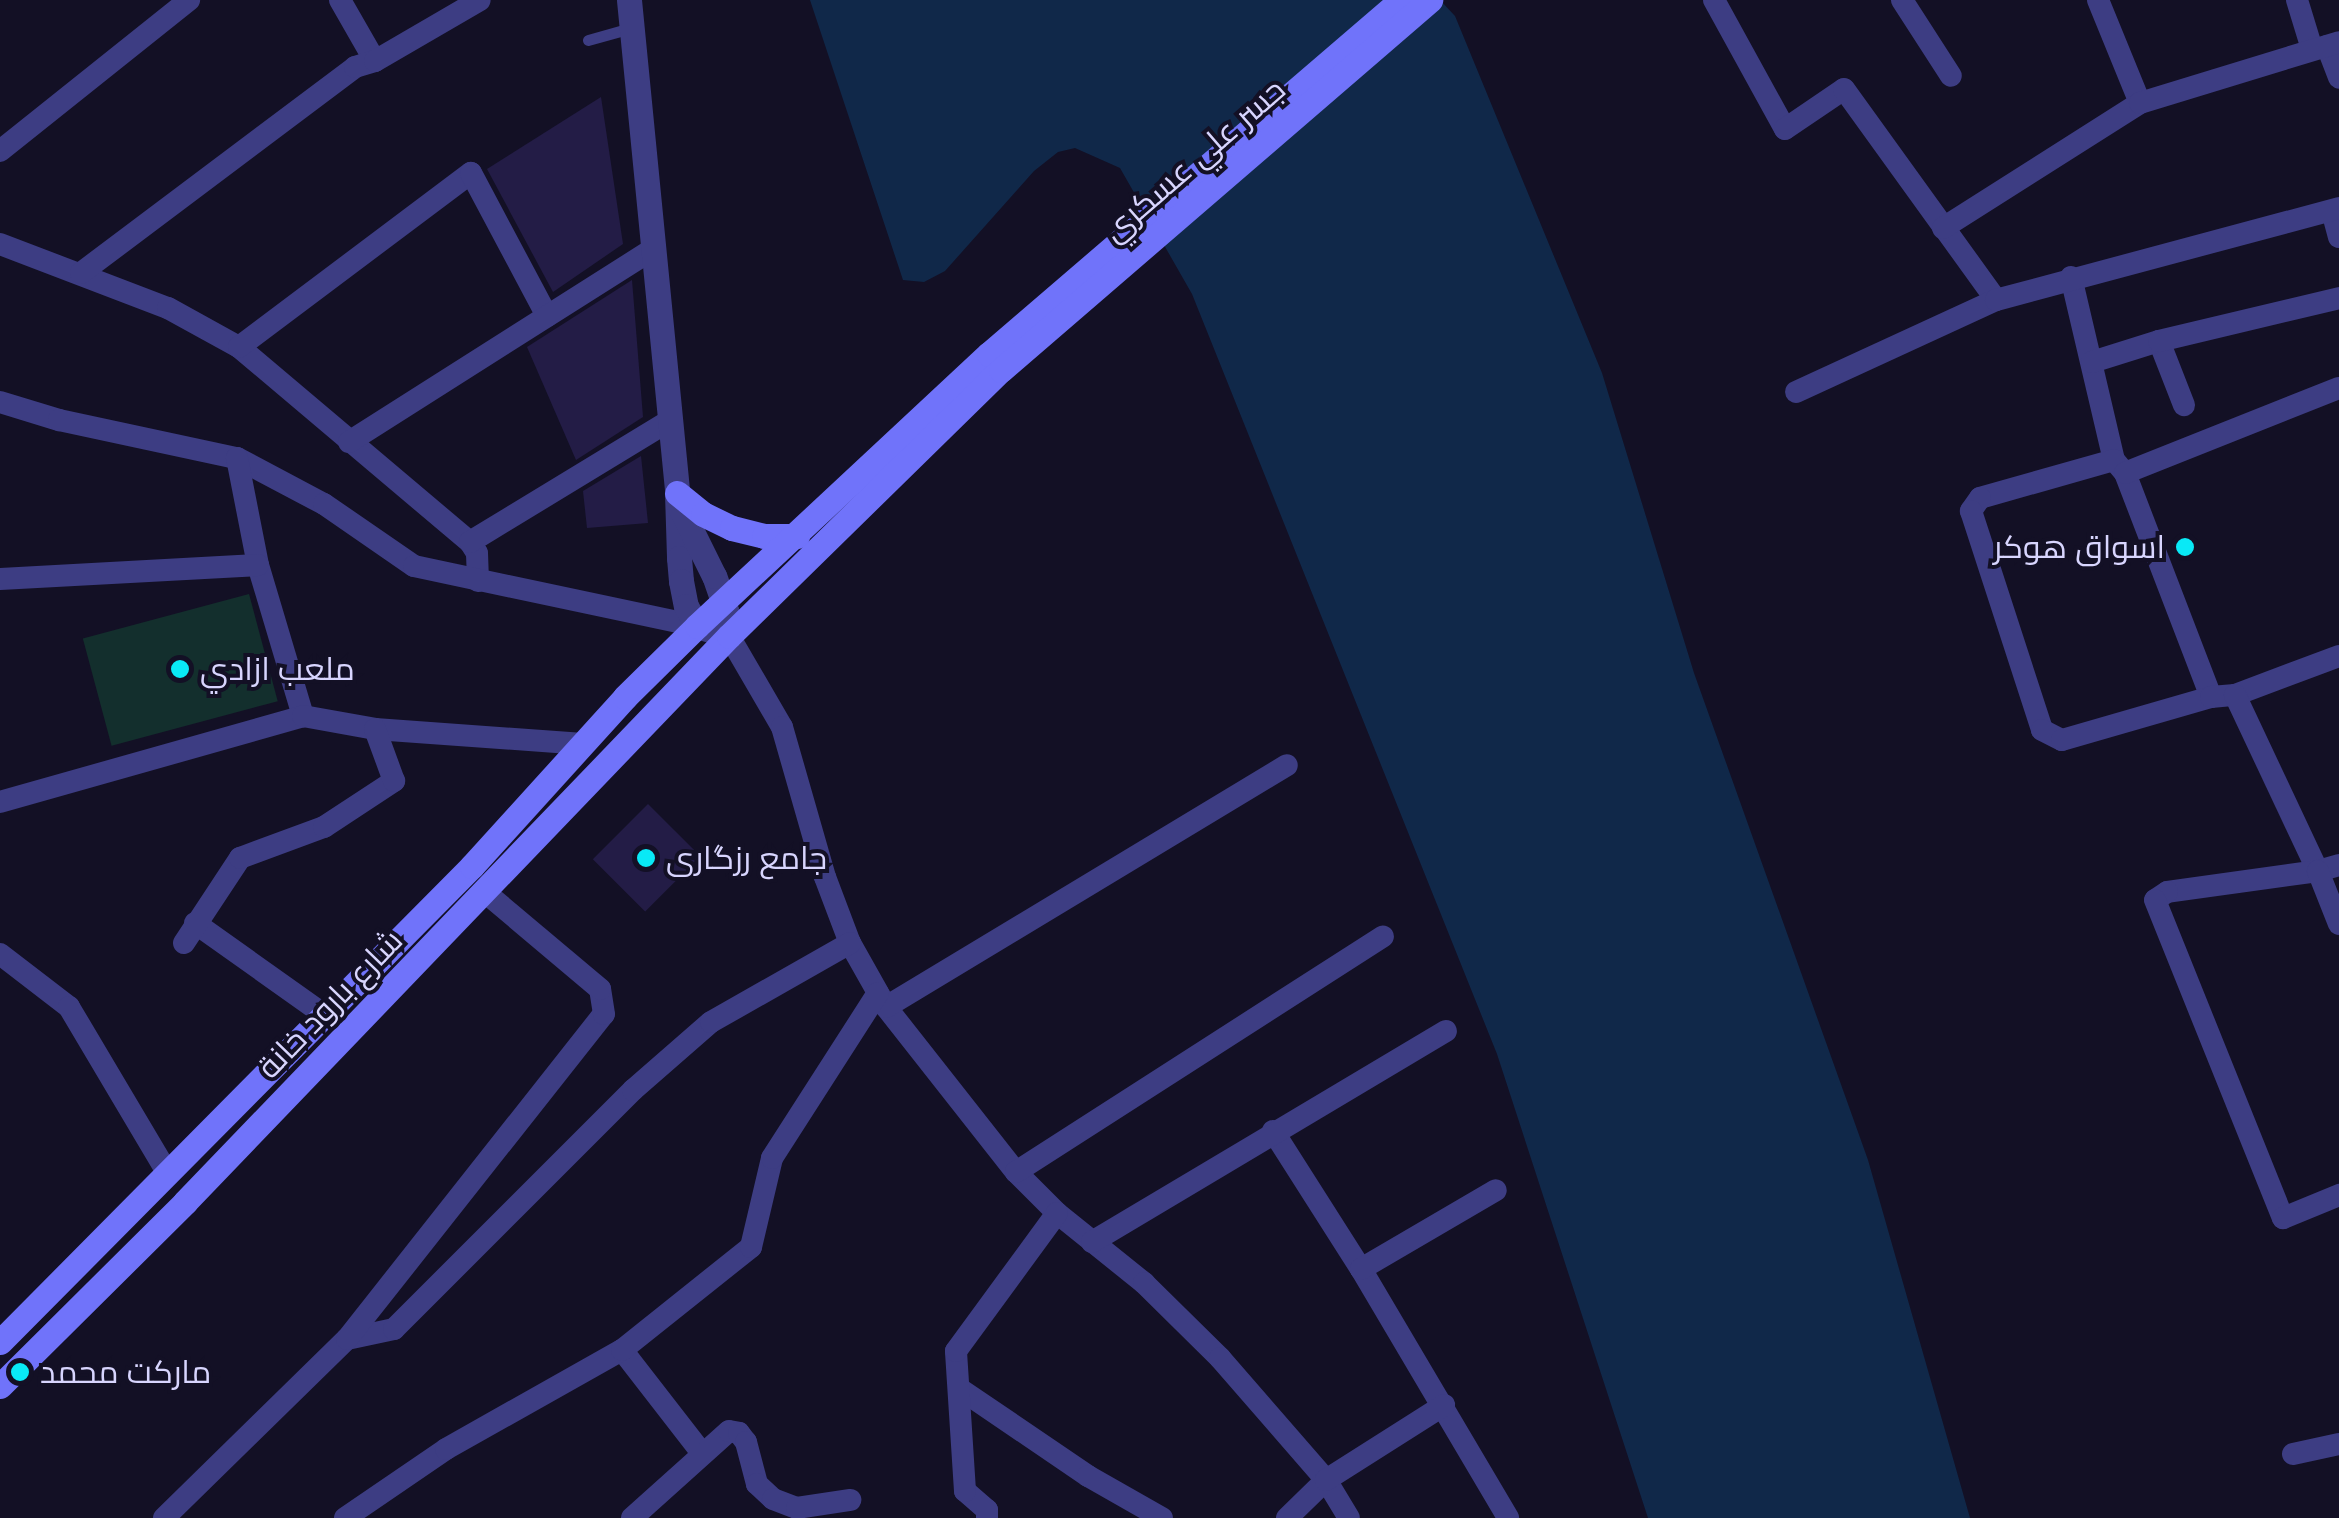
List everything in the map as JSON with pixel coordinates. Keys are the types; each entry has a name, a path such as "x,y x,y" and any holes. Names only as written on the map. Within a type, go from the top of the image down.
{"main road":[{"name":"جسر علي عسكري","path":"995,362 1402,0"},
{"name":"جسر علي عسكري","path":"995,362 1430,0"},
{"name":"شارع بارود خانة","path":"0,1342 326,1016 625,697 697,626 995,362"},
{"name":"شارع بارود خانة","path":"0,1386 485,892 995,362"},
{"path":"678,498 732,528 764,536 797,536"},
{"path":"625,697 650,721"}],"street":[{"path":"0,152 189,0"},
{"path":"340,0 375,60"},
{"path":"81,273 355,67 375,60 480,0"},
{"path":"629,0 678,498 681,581 686,606 697,626"},
{"path":"1714,0 1786,129 1844,89 1996,300"},
{"path":"1902,0 1952,76"},
{"path":"2098,0 2140,103"},
{"path":"2297,0 2326,46 2339,78"},
{"path":"1943,228 2140,103 2326,46"},
{"path":"239,346 471,172 547,316"},
{"path":"1796,392 1996,300 2071,278 2335,209 2339,237"},
{"path":"0,244 168,308 239,346 470,542 477,553 478,581"},
{"path":"348,442 653,249"},
{"path":"2071,278 2120,466 2223,696 2329,868 2339,924"},
{"path":"2092,362 2159,341 2339,298"},
{"path":"2159,341 2184,405"},
{"path":"2339,388 2120,466 1980,498 1971,511 2042,730 2062,740 2223,696 2339,656"},
{"path":"0,402 59,420 237,458 324,504 401,559 478,581 729,636"},
{"path":"470,542 670,420"},
{"path":"237,458 258,564 303,716"},
{"path":"678,498 724,604 729,636 769,701 793,754 825,877 850,943 882,1000 1016,1172 1057,1214 1176,1312 1326,1480 1349,1518"},
{"path":"0,579 258,564"},
{"path":"0,802 303,716 375,728 583,744"},
{"path":"326,1016 189,933 240,858 324,827 394,781 375,728"},
{"path":"344,1518 446,1448 622,1350 751,1247 772,1158 882,1000 1287,765"},
{"path":"2329,868 2168,892 2154,900 2284,1218 2339,1195"},
{"path":"164,1518 347,1339 604,1014 600,989 485,892"},
{"path":"1016,1172 1383,936"},
{"path":"347,1339 394,1329 633,1090 710,1022 850,943"},
{"path":"2,962 70,1007 168,1174"},
{"path":"1092,1242 1446,1031"},
{"path":"1273,1131 1444,1405 1508,1518"},
{"path":"1361,1269 1496,1190"},
{"path":"987,1518 987,1510 965,1491 956,1351 1057,1214"},
{"path":"622,1350 702,1453"},
{"path":"960,1388 1088,1476 1162,1518"},
{"path":"1287,1518 1326,1480 1444,1405"},
{"path":"644,1514 702,1453 729,1431 739,1433 757,1484 773,1499 797,1508 850,1500"},
{"path":"2293,1454 2339,1444"}],"lane":[{"path":"588,40 631,28"}],"green space":[{"name":"ملعب ازادي","path":"249,594 278,701 112,746 83,639"}],"water":[{"path":"810,0 1440,0 1455,16 1602,373 1694,673 1868,1160 1970,1518 1648,1518 1497,1054 1192,294 1120,168 1075,148 1058,152 1034,171 945,271 924,282 903,280"}],"building":[{"path":"601,97 623,244 553,292 487,169"},
{"path":"632,280 643,417 576,460 527,347"},
{"path":"641,456 648,523 587,528 583,491"},
{"name":"جامع رزگاری","path":"648,804 700,856 645,911 593,859"}],"place":[{"name":"اسواق هوكر","path":"2185,547"},
{"name":"ملعب ازادي","path":"180,669"},
{"name":"جامع رزگاری","path":"646,858"},
{"name":"ماركت محمد","path":"20,1372"}]}
